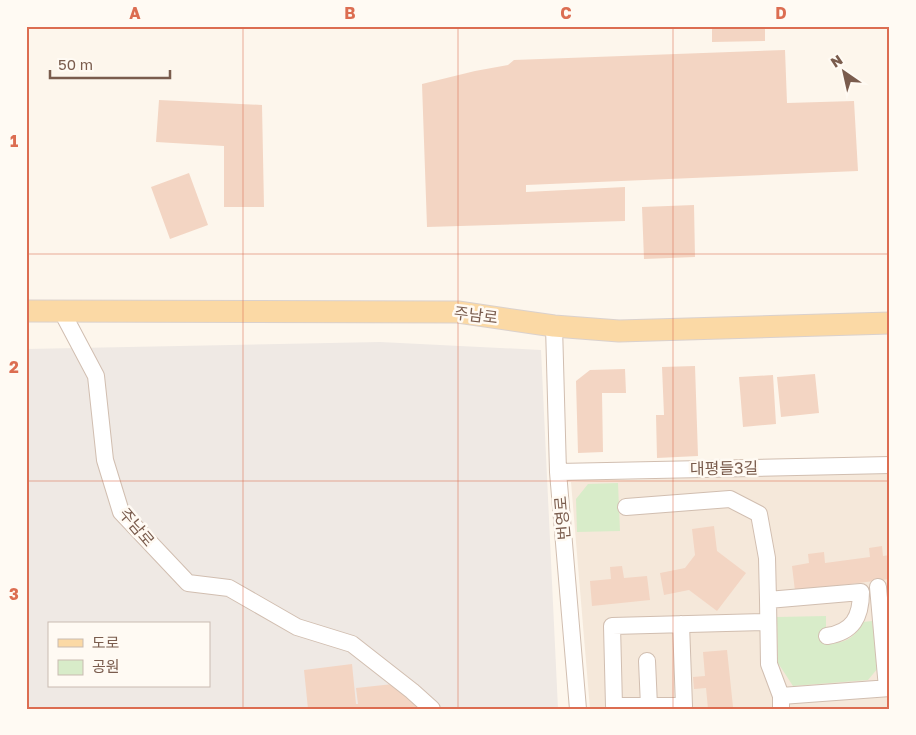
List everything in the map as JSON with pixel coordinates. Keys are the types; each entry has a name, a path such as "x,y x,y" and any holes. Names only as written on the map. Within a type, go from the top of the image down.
{"main road":[{"name":"주남로","path":"26,310 458,312 554,326 619,331 890,323"}],"street":[{"name":"주남로","path":"61,310 96,376 105,460 121,512 127,519 188,583 229,588 297,627 352,644 432,709"},
{"name":"번영로","path":"554,326 558,472 578,709"},
{"name":"대평들3길","path":"558,472 890,465"},
{"path":"626,506 730,499 759,514 767,558 769,664 781,703 888,688 878,587"},
{"path":"768,600 860,592 861,604 857,618 848,629 839,635 827,636"},
{"path":"681,624 684,706 614,706 612,626 681,624 768,622"},
{"path":"647,661 649,706"}],"shaded area":[{"path":"380,342 541,350 558,709 26,709 26,349"},
{"path":"890,471 890,709 590,709 571,482"}],"green space":[{"path":"618,483 620,531 577,532 576,499 588,484"},
{"path":"826,616 826,644 839,643 848,639 863,622 872,621 878,668 868,680 793,686 778,663 777,617"}],"building":[{"path":"712,26 765,26 765,41 712,42"},
{"path":"785,50 787,103 854,101 858,171 526,185 526,192 625,187 625,221 427,227 422,84 508,65 514,60"},
{"path":"159,100 262,105 264,207 224,207 224,146 156,142"},
{"path":"189,173 208,225 170,239 151,187"},
{"path":"694,205 695,257 644,259 642,207"},
{"path":"695,366 698,456 657,458 656,415 664,415 662,367"},
{"path":"625,369 626,393 602,393 603,452 578,453 576,381 590,370"},
{"path":"815,374 819,413 781,417 777,377"},
{"path":"773,375 776,424 743,427 739,377"},
{"path":"714,526 717,551 746,573 717,611 689,590 664,595 660,573 685,568 695,555 692,529"},
{"path":"882,546 883,556 890,555 890,579 795,591 792,566 809,563 808,554 824,552 825,563 870,557 869,548"},
{"path":"622,566 624,578 647,576 650,600 592,606 590,581 611,579 610,567"},
{"path":"727,650 733,707 729,709 708,709 706,688 694,689 693,677 705,676 703,652"},
{"path":"352,664 356,704 358,704 356,688 393,684 424,709 308,709 304,670"}]}
